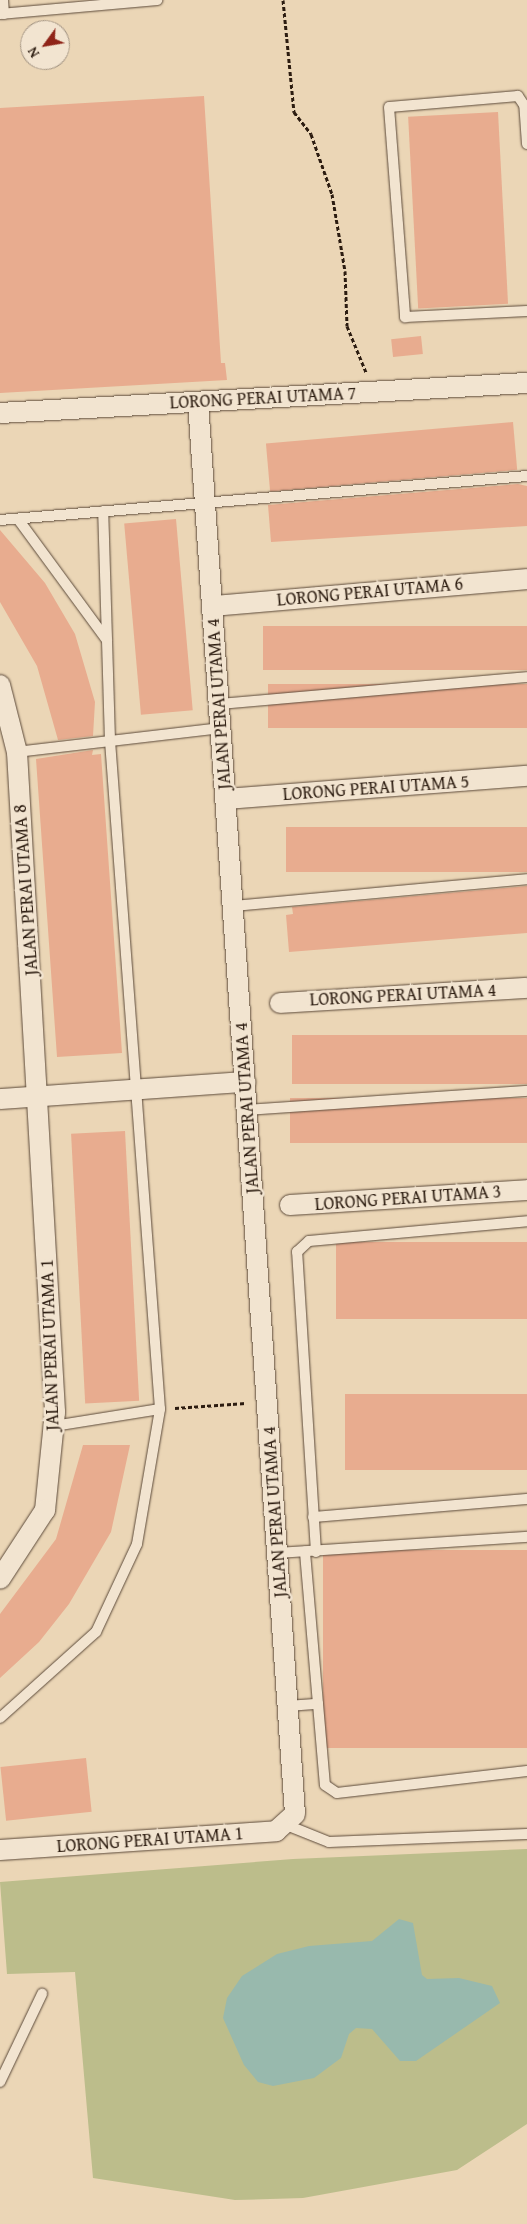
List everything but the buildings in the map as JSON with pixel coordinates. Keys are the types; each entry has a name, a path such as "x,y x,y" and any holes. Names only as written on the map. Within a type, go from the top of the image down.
{"street":[{"name":"LORONG PERAI UTAMA 7","path":"0,413 527,383"},
{"name":"JALAN PERAI UTAMA 4","path":"198,402 278,1553 287,1706 290,1819"},
{"name":"LORONG PERAI UTAMA 6","path":"213,606 527,579"},
{"name":"JALAN PERAI UTAMA 8","path":"0,685 17,752 39,1096"},
{"name":"LORONG PERAI UTAMA 5","path":"226,799 527,776"},
{"name":"LORONG PERAI UTAMA 4","path":"280,1003 527,988"},
{"path":"0,1099 245,1082"},
{"name":"JALAN PERAI UTAMA 1","path":"0,1578 45,1510 54,1426 39,1096"},
{"name":"LORONG PERAI UTAMA 3","path":"290,1205 527,1190"},
{"name":"LORONG PERAI UTAMA 1","path":"0,1850 276,1831 290,1819"}],"lane":[{"path":"3,0 2,14 157,0"},
{"path":"527,144 526,104 518,96 389,107 405,317 527,311"},
{"path":"0,520 527,476"},
{"path":"0,1718 96,1632 137,1544 160,1409 139,1088 110,742 103,511"},
{"path":"18,519 107,640"},
{"path":"219,704 527,677"},
{"path":"17,752 221,728"},
{"path":"233,906 527,879"},
{"path":"247,1110 527,1091"},
{"path":"316,1552 298,1252 309,1241 527,1221"},
{"path":"54,1426 160,1409"},
{"path":"313,1517 527,1499"},
{"path":"278,1553 527,1537"},
{"path":"305,1552 325,1785 338,1793 527,1771"},
{"path":"287,1706 318,1704"},
{"path":"290,1819 329,1842 527,1834"},
{"path":"0,2082 42,1994"}],"path":[{"path":"283,0 294,112 311,134 332,194 345,271 347,326 378,392"},
{"path":"160,1409 267,1402"}],"green space":[{"path":"527,1849 527,2124 457,2170 303,2198 235,2200 93,2178 75,1972 7,1974 0,1882 293,1859"}],"water":[{"path":"399,1919 413,1923 422,1975 427,1979 459,1978 492,1986 500,2003 416,2061 400,2061 372,2029 356,2028 349,2034 341,2058 314,2078 273,2086 258,2082 244,2065 223,2018 227,1998 242,1976 277,1954 309,1946 372,1941"}]}
